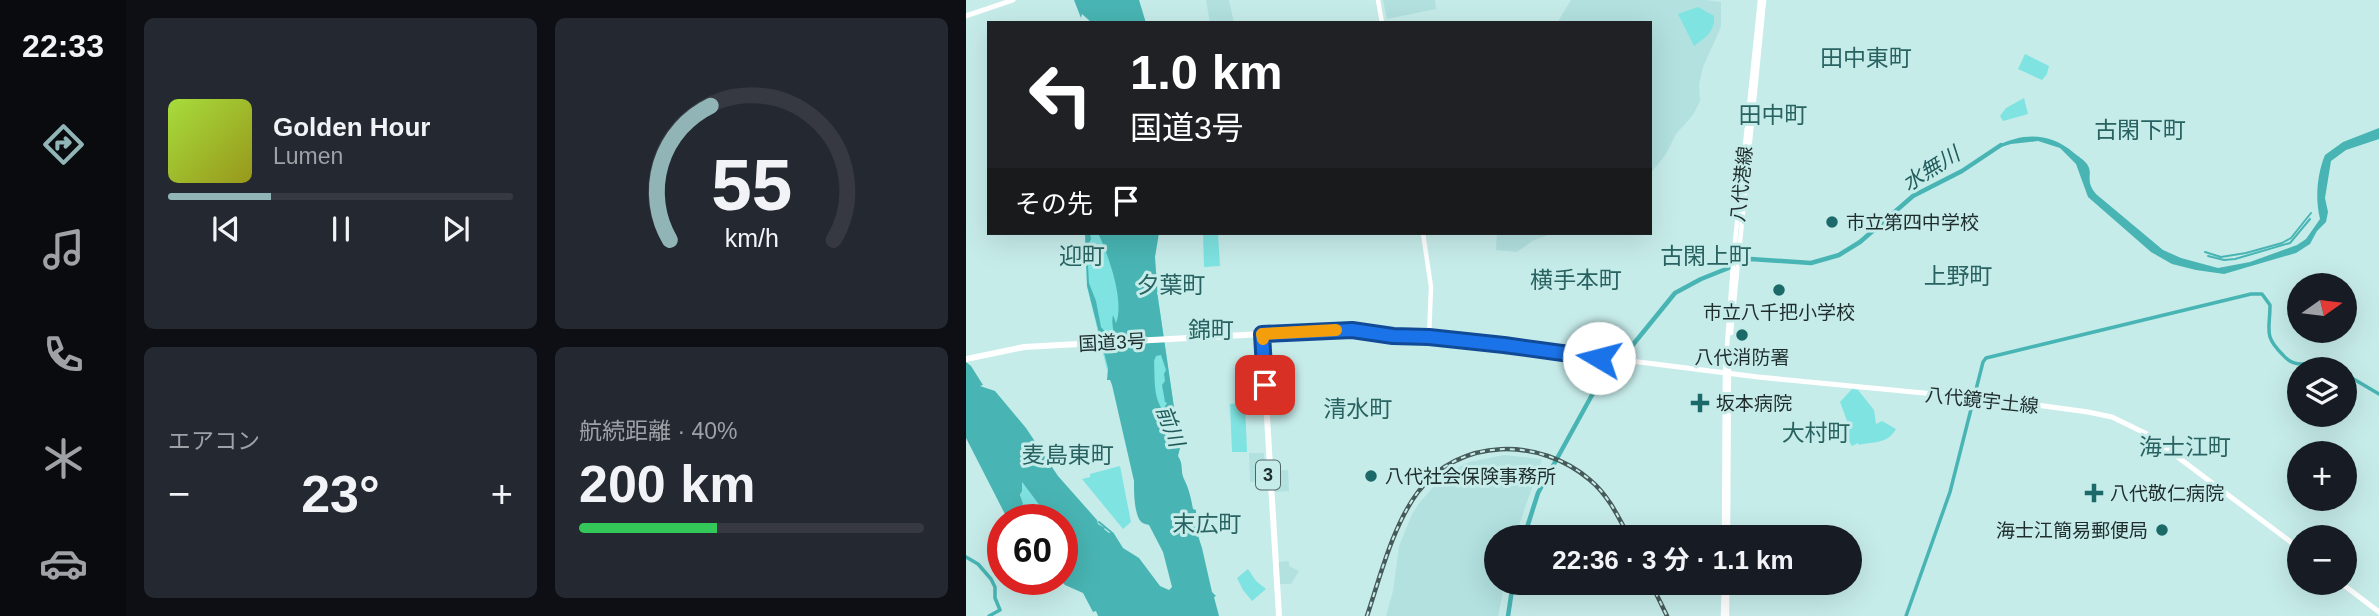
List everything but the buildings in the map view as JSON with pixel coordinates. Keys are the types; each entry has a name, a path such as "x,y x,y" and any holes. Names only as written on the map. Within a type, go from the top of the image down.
{"highway":[{"name":"国道3号","path":"966,359 1024,347 1261,334"},
{"name":"3","path":"1261,334 1278,616"}],"main road":[{"path":"966,16 1013,0"},
{"path":"1379,0 1383,21"},
{"name":"八代港線","path":"1726,525 1726,372 1762,0"},
{"path":"1261,334 1352,330 1429,337 1431,287 1423,235"},
{"name":"八代鏡宇土線","path":"1429,337 1615,360 1975,398 2112,417 2131,425 2166,447 2287,540"},
{"path":"1725,595 1725,616"},
{"path":"2357,595 2379,612"}],"shaded area":[{"path":"1206,0 1229,0 1234,21 1210,21"},
{"path":"1383,0 1435,0 1436,9 1387,19"},
{"path":"1571,0 1721,2 1721,27 1703,67 1699,85 1700,101 1652,172 1652,21 1558,21"},
{"path":"1698,7 1714,16 1714,22 1709,34 1694,46 1678,14"},
{"path":"2025,54 2049,66 2042,80 2018,69"},
{"path":"2024,98 2028,114 2003,121 2000,116 2006,108"},
{"path":"1085,235 1119,235 1122,347 1107,370 1087,286"},
{"path":"1203,235 1218,235 1220,266 1204,267"},
{"path":"1497,235 1548,235 1534,240 1517,252 1496,250"},
{"path":"1158,298 1179,442 1168,460 1152,390"},
{"path":"1852,389 1858,390 1874,410 1876,424 1882,421 1896,429 1888,438 1852,446 1844,433 1850,429 1840,402"},
{"path":"1245,403 1247,452 1232,452 1230,404"},
{"path":"1249,453 1264,453 1265,481 1250,482"},
{"path":"1504,455 1542,459 1519,525 1484,525 1484,595 1502,595 1498,616 1386,616 1393,591 1399,546 1412,514 1445,474 1469,462"},
{"path":"1120,466 1131,522 1123,529 1082,479 1090,477 1090,474"},
{"path":"1288,470 1289,491 1274,492 1273,471"},
{"path":"1021,481 1038,504 1020,504"},
{"path":"1289,561 1289,566 1299,571 1291,584 1279,584 1278,562"},
{"path":"1248,569 1266,589 1252,601 1237,578"}],"water":[{"path":"1074,0 1139,0 1145,21 1090,21 1082,14 1081,18"},
{"path":"2379,128 2379,139 2346,150 2331,161 2325,198 2328,212 2326,222 2310,244 2296,253 2224,274 2172,264 2151,252 2088,197 2076,164 2060,148 2038,141 1998,148 1997,146 2017,138 2037,137 2047,138 2065,146 2087,164 2092,189 2096,194 2163,250 2218,268 2250,262 2297,245 2306,239 2320,219 2318,187 2325,155 2343,142"},
{"name":"前川","path":"1085,235 1090,235 1091,239 1087,247 1089,283 1101,327 1110,337 1114,351 1112,320 1113,315 1116,323 1117,290 1099,235 1159,235 1155,257 1158,298 1180,448 1178,456 1193,509 1196,510 1196,513 1187,517 1195,515 1193,520 1212,592 1216,596 1214,597 1219,616 1098,616 1083,593 1078,591 1078,504 1038,504 1022,482 1020,495 1023,504 1000,504 966,438 966,362 983,385 980,386 995,391 1026,428 1058,476 1098,524 1109,533 1113,532 1123,548 1139,558 1160,586 1169,590 1172,587 1163,552 1149,525 1137,515 1134,481 1112,385 1110,380 1107,380 1108,368 1087,286","holes":["1161,355 1166,370 1162,385 1167,403 1163,410 1155,387 1156,356"]}],"waterway":[{"name":"水無川","path":"1528,525 1538,493 1592,395 1675,293 1701,279 1751,259 1811,263 1839,255 1860,242 1913,196 1962,171 2001,145"},
{"path":"2205,252 2221,257 2282,243 2291,238 2311,213"},
{"path":"2208,256 2224,260 2235,259 2290,243 2310,219"},
{"path":"1906,616 1950,492 1986,358 2251,294 2262,294 2270,305 2270,337 2287,359"},
{"path":"2357,381 2379,394"},
{"path":"1099,522 1111,532"},
{"path":"966,557 978,564 995,587 995,598 1000,610 989,616"},
{"name":"水無川","path":"1508,616 1511,595"}],"railway":[{"path":"1367,616 1394,535 1409,505 1435,474 1455,461 1477,453 1501,449 1524,450 1548,456 1570,466 1602,492 1622,525"},
{"path":"1657,595 1667,616"}],"slow traffic":[{"path":"1263,339 1262,334 1336,330"}],"place":[{"name":"市立第四中学校","path":"1832,222"},
{"name":"市立八千把小学校","path":"1779,290"},
{"name":"八代消防署","path":"1742,335"},
{"name":"坂本病院","path":"1700,403"},
{"name":"八代社会保険事務所","path":"1371,476"},
{"name":"八代敬仁病院","path":"2094,493"},
{"name":"海士江簡易郵便局","path":"2162,530"}],"district":[{"name":"田中東町","path":"1866,58"},
{"name":"田中町","path":"1773,115"},
{"name":"古閑下町","path":"2140,130"},
{"name":"迎町","path":"1082,256"},
{"name":"古閑上町","path":"1706,256"},
{"name":"上野町","path":"1958,276"},
{"name":"横手本町","path":"1576,280"},
{"name":"夕葉町","path":"1171,285"},
{"name":"錦町","path":"1211,330"},
{"name":"清水町","path":"1358,409"},
{"name":"大村町","path":"1816,433"},
{"name":"海士江町","path":"2185,447"},
{"name":"麦島東町","path":"1068,455"},
{"name":"末広町","path":"1207,524"}],"route":[{"path":"1265,385 1262,334 1352,330 1504,345 1599,358"}]}
